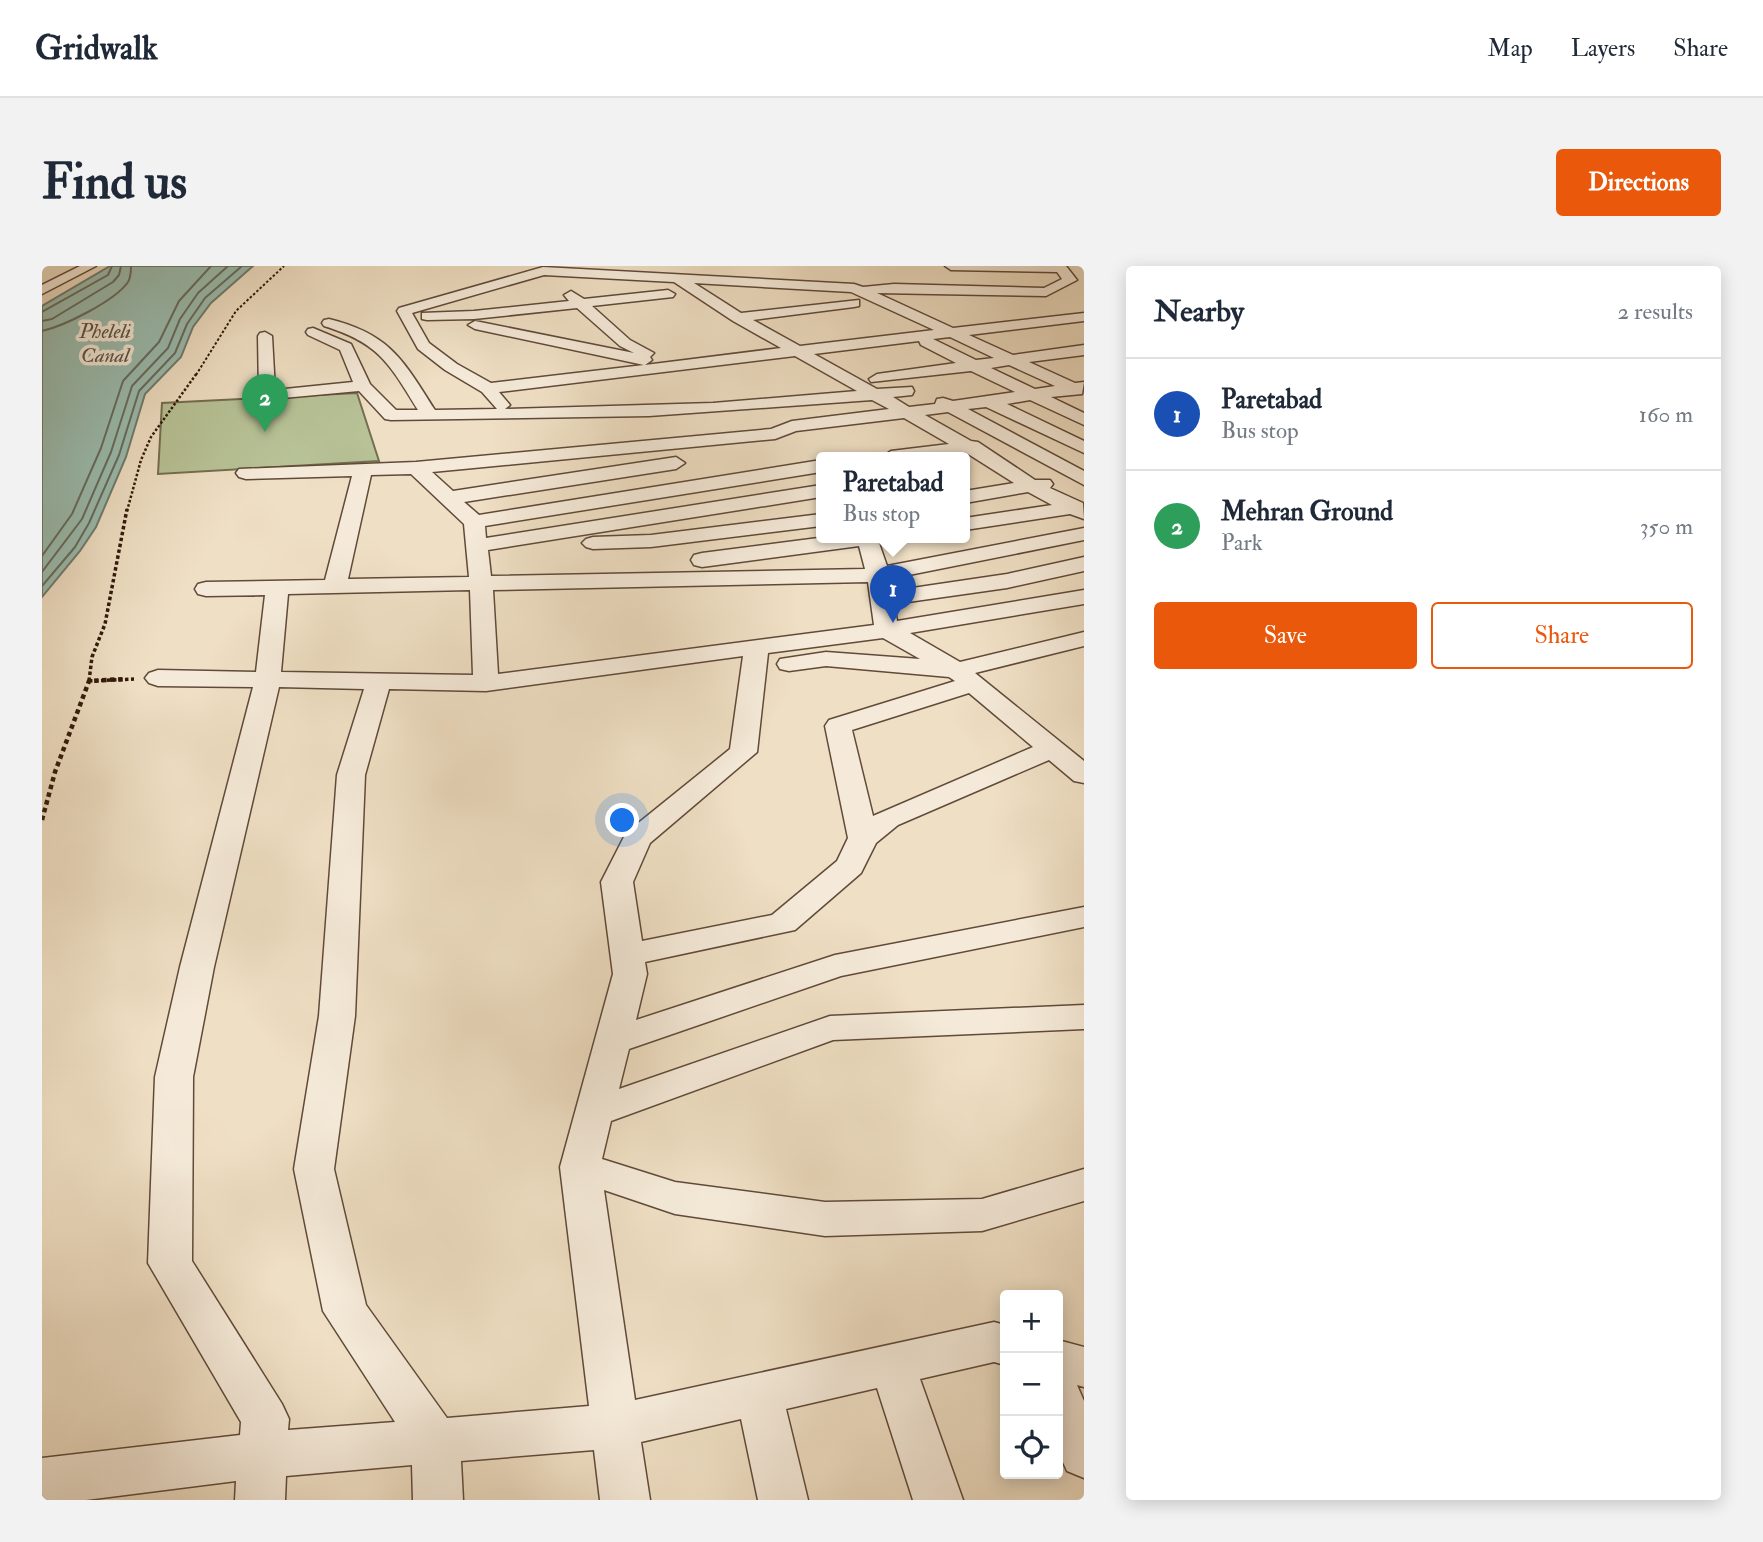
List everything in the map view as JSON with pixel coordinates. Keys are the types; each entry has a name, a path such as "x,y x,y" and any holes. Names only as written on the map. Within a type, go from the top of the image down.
{"street":[{"path":"42,290 90,266"},
{"path":"727,266 733,270 857,286 1080,390"},
{"path":"942,266 1060,267 1070,280 1064,300"},
{"path":"404,311 543,271 949,289 1064,300"},
{"path":"543,271 625,343 674,366 691,379"},
{"path":"676,278 716,306 1001,465 1031,486 1080,508"},
{"path":"716,306 822,294 857,286"},
{"path":"737,318 949,289 1084,349"},
{"path":"436,318 697,291"},
{"path":"822,294 867,315"},
{"path":"919,295 943,305"},
{"path":"788,298 1084,449"},
{"path":"777,339 848,327 890,326 997,309 1039,307 1064,300"},
{"path":"750,302 1083,478"},
{"path":"1039,307 1066,319 1080,332"},
{"path":"404,311 674,366"},
{"path":"404,311 424,346 451,367 488,388 509,415"},
{"path":"430,415 394,358 356,331 312,325 346,347 363,386 391,415 430,415 509,415 654,411 923,393 998,379 1083,368 966,316"},
{"path":"488,388 1084,317"},
{"path":"890,326 1084,419"},
{"path":"521,333 610,330"},
{"path":"265,336 267,396 363,386 406,377"},
{"path":"919,354 1010,343"},
{"path":"799,385 894,377 1084,349"},
{"path":"825,365 862,363"},
{"path":"610,372 636,390"},
{"path":"654,411 645,397 734,389"},
{"path":"246,473 416,468 550,457 775,434 792,426 1080,390"},
{"path":"910,433 1084,407"},
{"path":"533,414 550,457 572,479 631,520 651,541"},
{"path":"926,452 1084,428"},
{"path":"449,498 789,446 775,434"},
{"path":"970,469 1084,449"},
{"path":"797,453 816,467"},
{"path":"416,468 449,498 475,534 481,583 486,683"},
{"path":"335,586 363,469"},
{"path":"475,534 601,500 816,469"},
{"path":"970,496 1083,478"},
{"path":"475,534 631,520 816,492"},
{"path":"970,523 1080,508"},
{"path":"475,534 651,541 816,521"},
{"path":"879,587 1084,534"},
{"path":"589,562 709,560 833,543"},
{"path":"870,543 887,630 965,677 1084,775"},
{"path":"206,589 481,583 879,587 1007,581 1084,564"},
{"path":"261,1477 265,1419 170,1263 174,1077 197,967 268,680 277,587"},
{"path":"755,658 887,630 1084,597"},
{"path":"863,838 838,726 1057,644 1084,639"},
{"path":"1057,644 1084,658"},
{"path":"625,1500 580,1167 630,974 617,883 637,839 743,752 755,658"},
{"path":"158,678 486,683 755,658 826,659 965,677"},
{"path":"379,681 351,775 337,1016 314,1169 345,1311 436,1442 438,1500"},
{"path":"628,955 783,923 850,866 863,838 888,819 1052,749"},
{"path":"613,1041 835,966 1084,916"},
{"path":"595,1112 830,1028 1084,1017"},
{"path":"580,1167 675,1198 825,1219 982,1215 1084,1185"},
{"path":"42,1482 106,1487 261,1477 436,1442 615,1426 993,1342 1000,1344"},
{"path":"1063,1361 1084,1367"},
{"path":"892,1365 938,1500"},
{"path":"759,1394 783,1500"},
{"path":"1063,1407 1084,1455"}],"path":[{"path":"42,820 55,772 89,681 92,657 105,624 123,524 141,460 151,437 183,395 236,311 284,266"},
{"path":"89,681 158,678"}],"shaded area":[{"path":"357,393 379,461 158,474 162,403"}],"water":[{"name":"Pheleli Canal","path":"110,266 253,266 211,303 193,327 181,357 145,394 126,457 96,527 42,597 42,306"}],"place":[{"name":"Mehran Ground","path":"265,432"},
{"name":"Paretabad","path":"893,623"}]}
